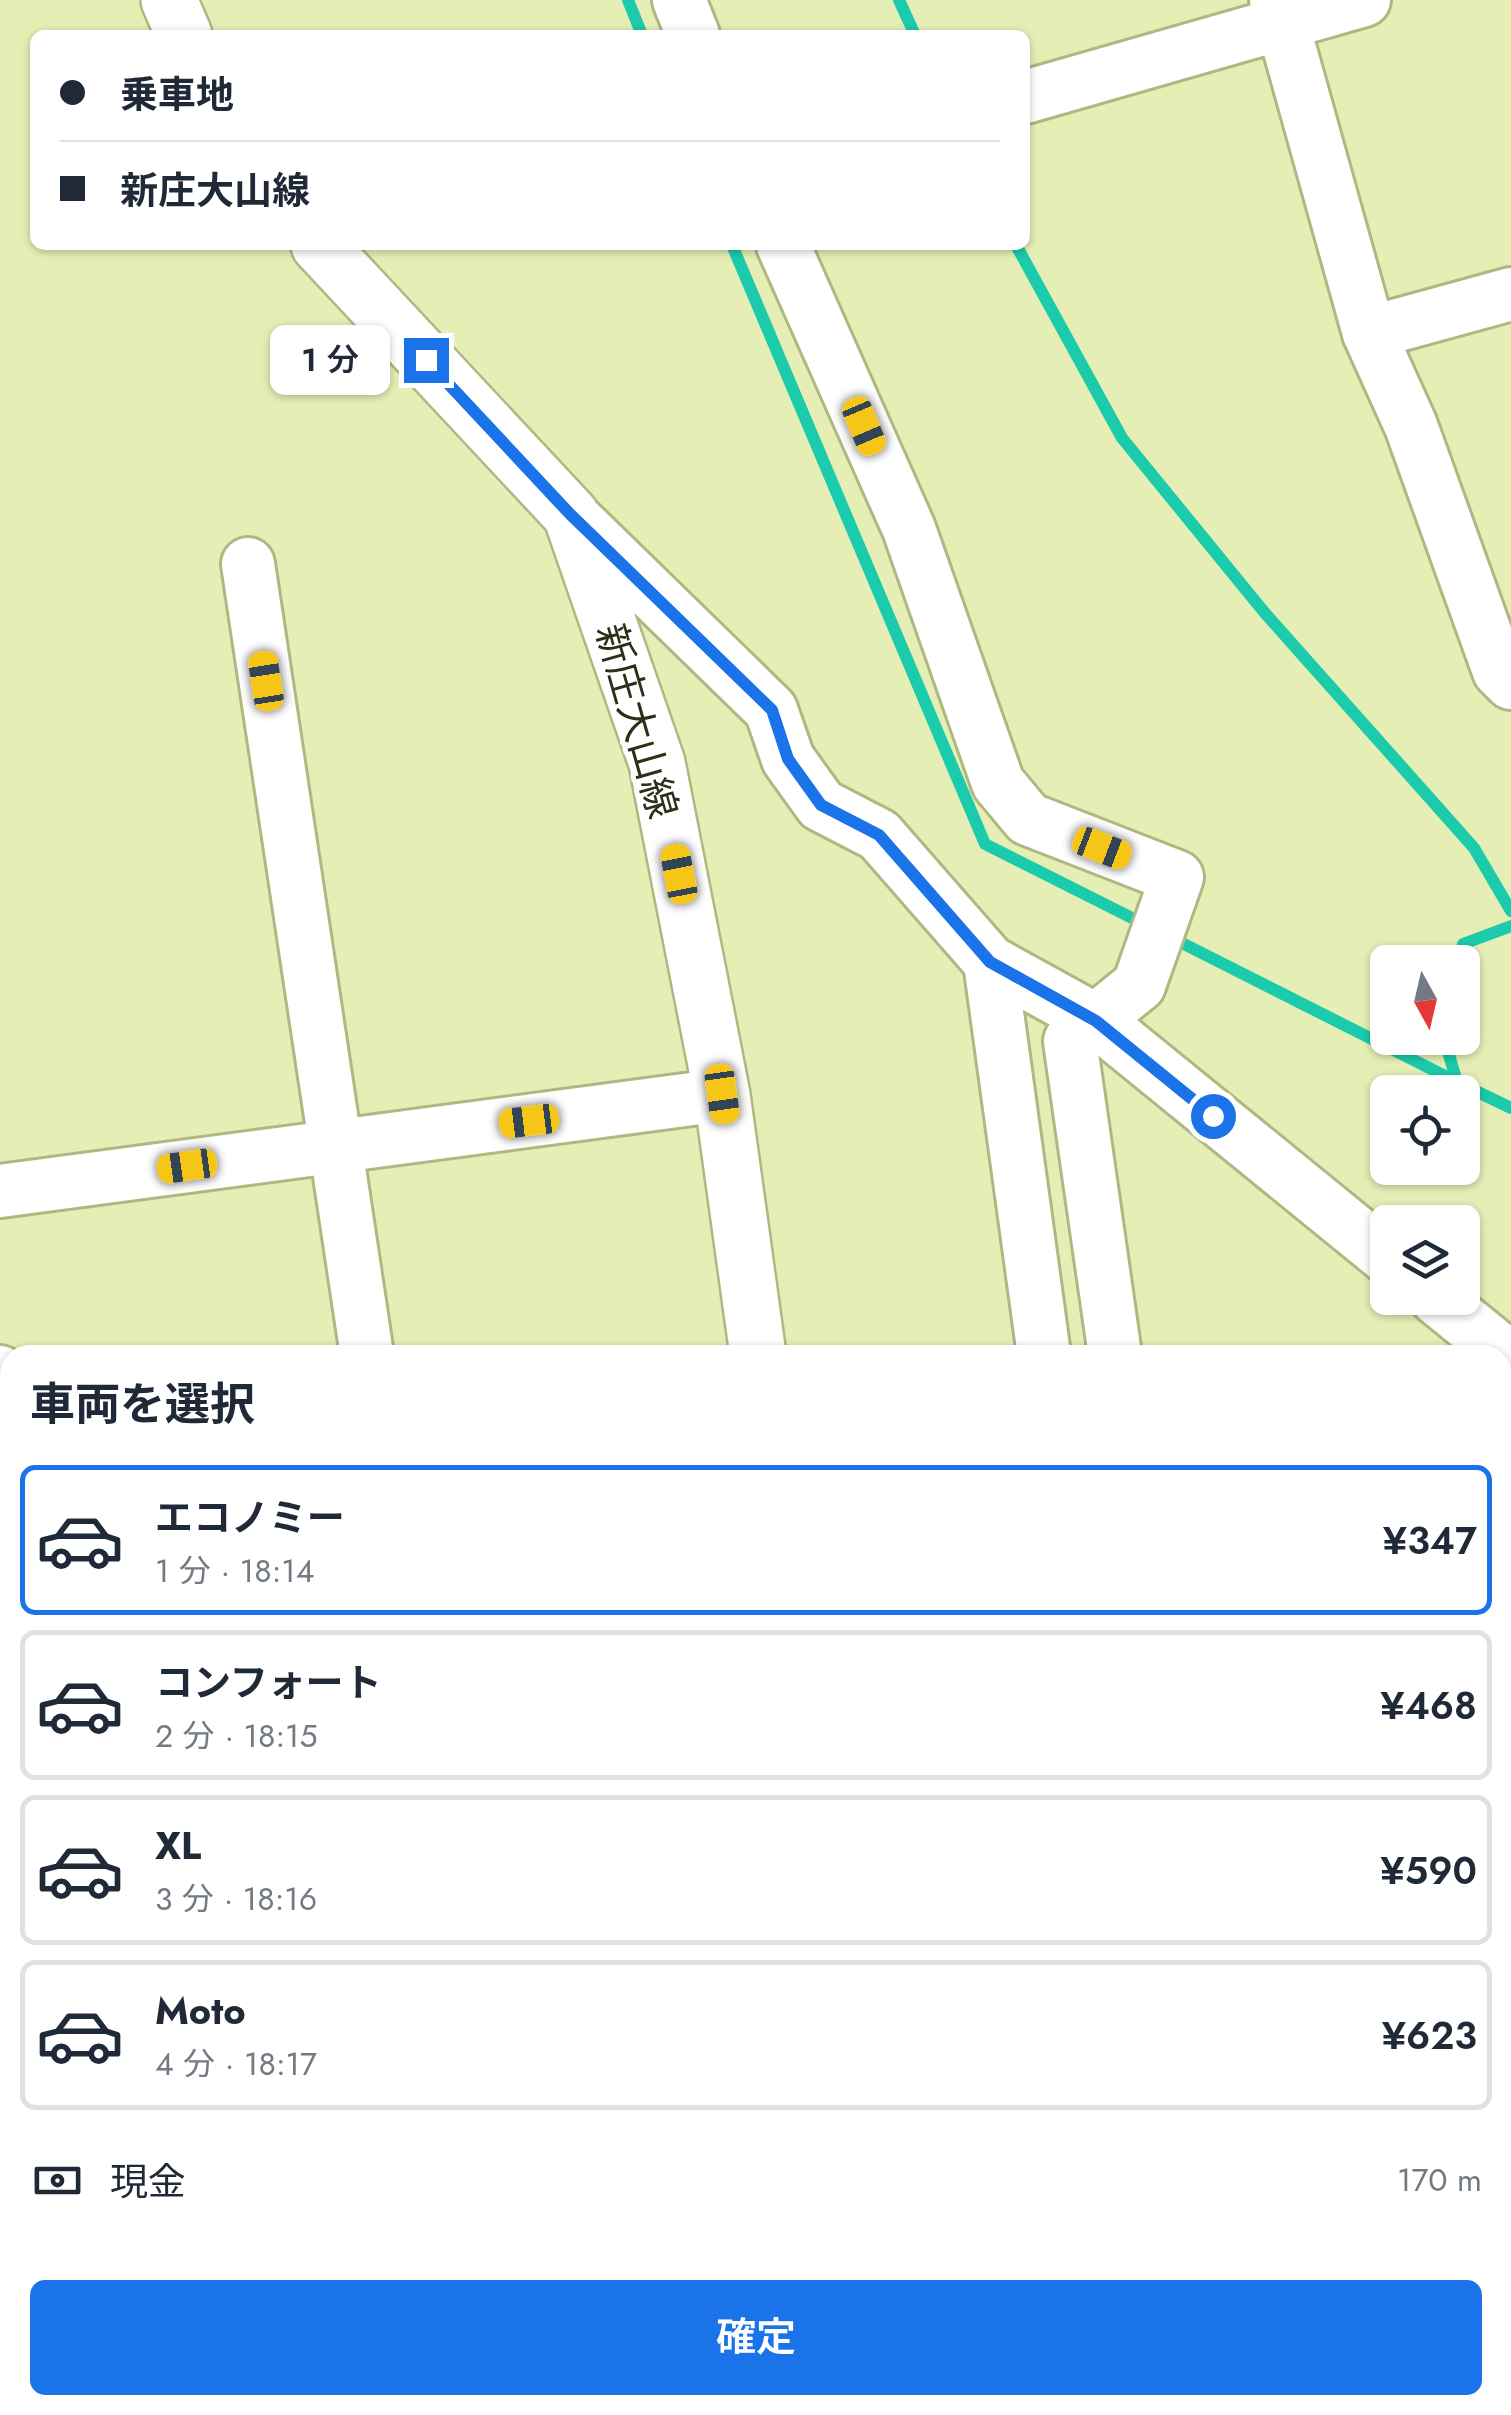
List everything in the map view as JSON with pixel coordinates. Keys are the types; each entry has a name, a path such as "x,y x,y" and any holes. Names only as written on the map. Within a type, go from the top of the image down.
{"main road":[{"path":"168,0 182,30"},
{"name":"新庄大山線","path":"324,250 570,514 657,763 722,1094 757,1345"}],"street":[{"path":"679,0 692,30"},
{"path":"1030,95 1281,12 1364,0"},
{"path":"1281,12 1369,333 1411,426 1499,671 1511,683"},
{"path":"785,250 909,529 998,782 1028,820 1177,877 1139,986 1070,1040 1115,1345"},
{"path":"1369,333 1511,294"},
{"path":"570,514 772,710 788,759 821,805 879,835 990,962 1096,1021 1370,1243"},
{"path":"248,564 366,1345"},
{"path":"990,962 1043,1345"},
{"path":"0,1191 722,1094"},
{"path":"1457,1315 1495,1345"}],"waterway":[{"path":"628,0 640,30"},
{"path":"899,0 913,30"},
{"path":"734,250 985,844 1148,926"},
{"path":"1019,250 1122,438 1264,612 1474,848 1511,911"},
{"path":"1463,945 1511,926"},
{"path":"1170,937 1443,1075"},
{"path":"1449,1055 1457,1082 1511,1108"}],"route":[{"path":"426,360 570,514 772,710 788,759 821,805 879,835 990,962 1096,1021 1213,1116"}]}
